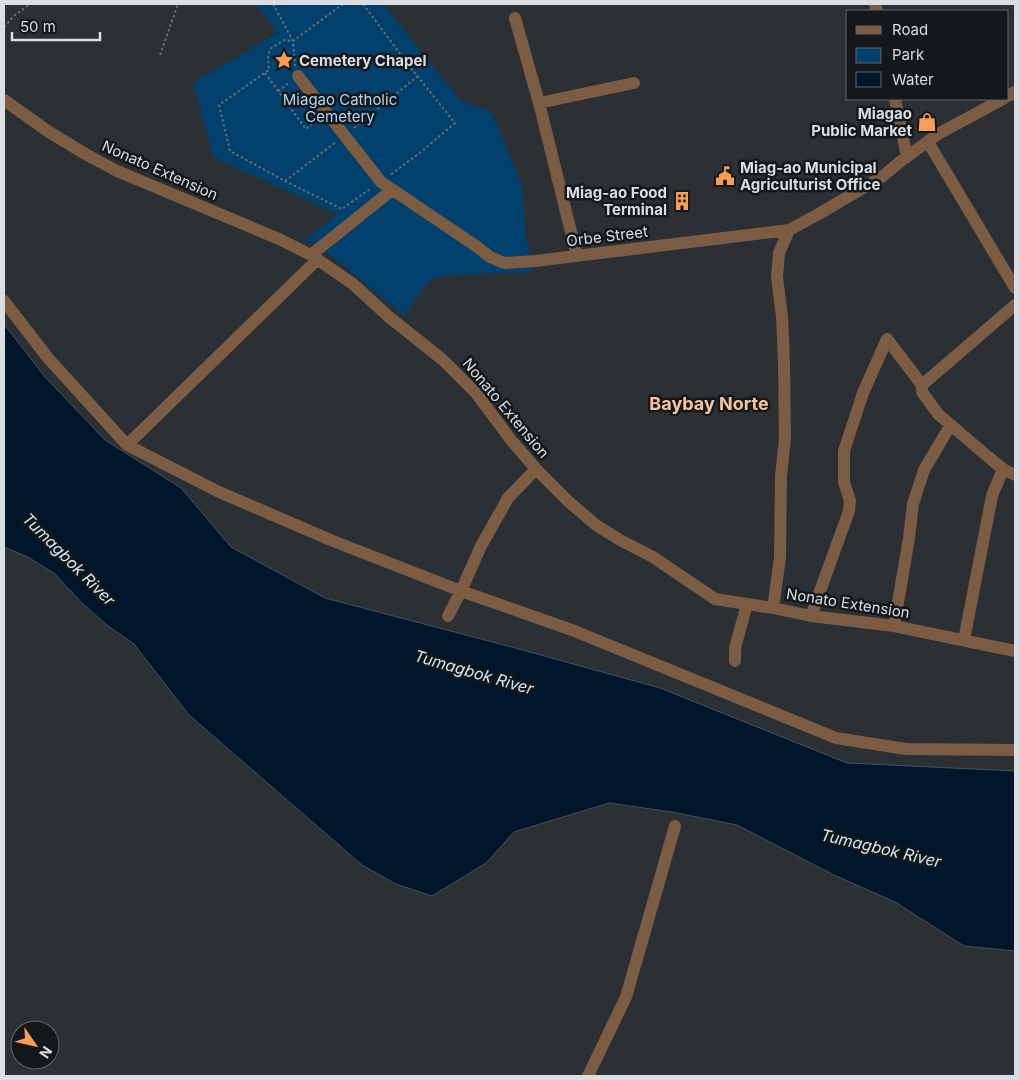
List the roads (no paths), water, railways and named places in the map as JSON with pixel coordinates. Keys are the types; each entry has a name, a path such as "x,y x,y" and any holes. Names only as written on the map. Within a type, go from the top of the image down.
{"street":[{"path":"516,18 577,256"},
{"name":"Orbe Street","path":"298,76 381,182 490,257 504,263 535,261 789,230 883,176 928,142 1001,100"},
{"path":"539,104 634,83"},
{"name":"Nonato Extension","path":"4,100 49,132 117,171 279,239 314,257 353,284 389,317 443,360 476,392 511,440 536,469 568,501 596,525 653,557 715,599 811,616 894,626 1015,651"},
{"path":"895,100 904,159"},
{"path":"928,142 1015,288"},
{"path":"127,445 314,257 392,190"},
{"path":"773,608 780,558 780,476 785,438 782,318 777,278 779,253 789,230"},
{"path":"4,301 48,358 127,445 228,496 333,541 461,591 572,630 836,738 906,749 1015,750"},
{"path":"922,385 1015,305"},
{"path":"811,616 849,511 850,501 844,482 844,451 863,393 887,339 922,385 922,392 938,414 1003,469 1015,475"},
{"path":"894,626 913,504 924,470 950,426"},
{"path":"448,616 481,546 508,498 536,469"},
{"path":"964,640 992,496 1003,469"},
{"path":"735,661 735,648 746,604"},
{"path":"588,1076 626,997 675,826"}],"water":[{"name":"Tumagbok River","path":"4,324 45,377 105,440 181,488 231,547 325,598 660,688 847,763 1015,771 1015,951 964,946 895,902 834,875 737,825 672,812 609,803 514,832 486,863 432,896 396,884 362,865 189,715 134,644 108,626 82,603 55,574 28,557 4,547"}],"place":[{"name":"Cemetery Chapel","path":"284,60"},
{"name":"Miagao Public Market","path":"927,122"},
{"name":"Miag-ao Municipal Agriculturist Office","path":"725,176"},
{"name":"Miag-ao Food Terminal","path":"682,201"}],"district":[{"name":"Baybay Norte","path":"709,403"}],"park label":[{"name":"Miagao Catholic Cemetery","path":"340,108"}]}
